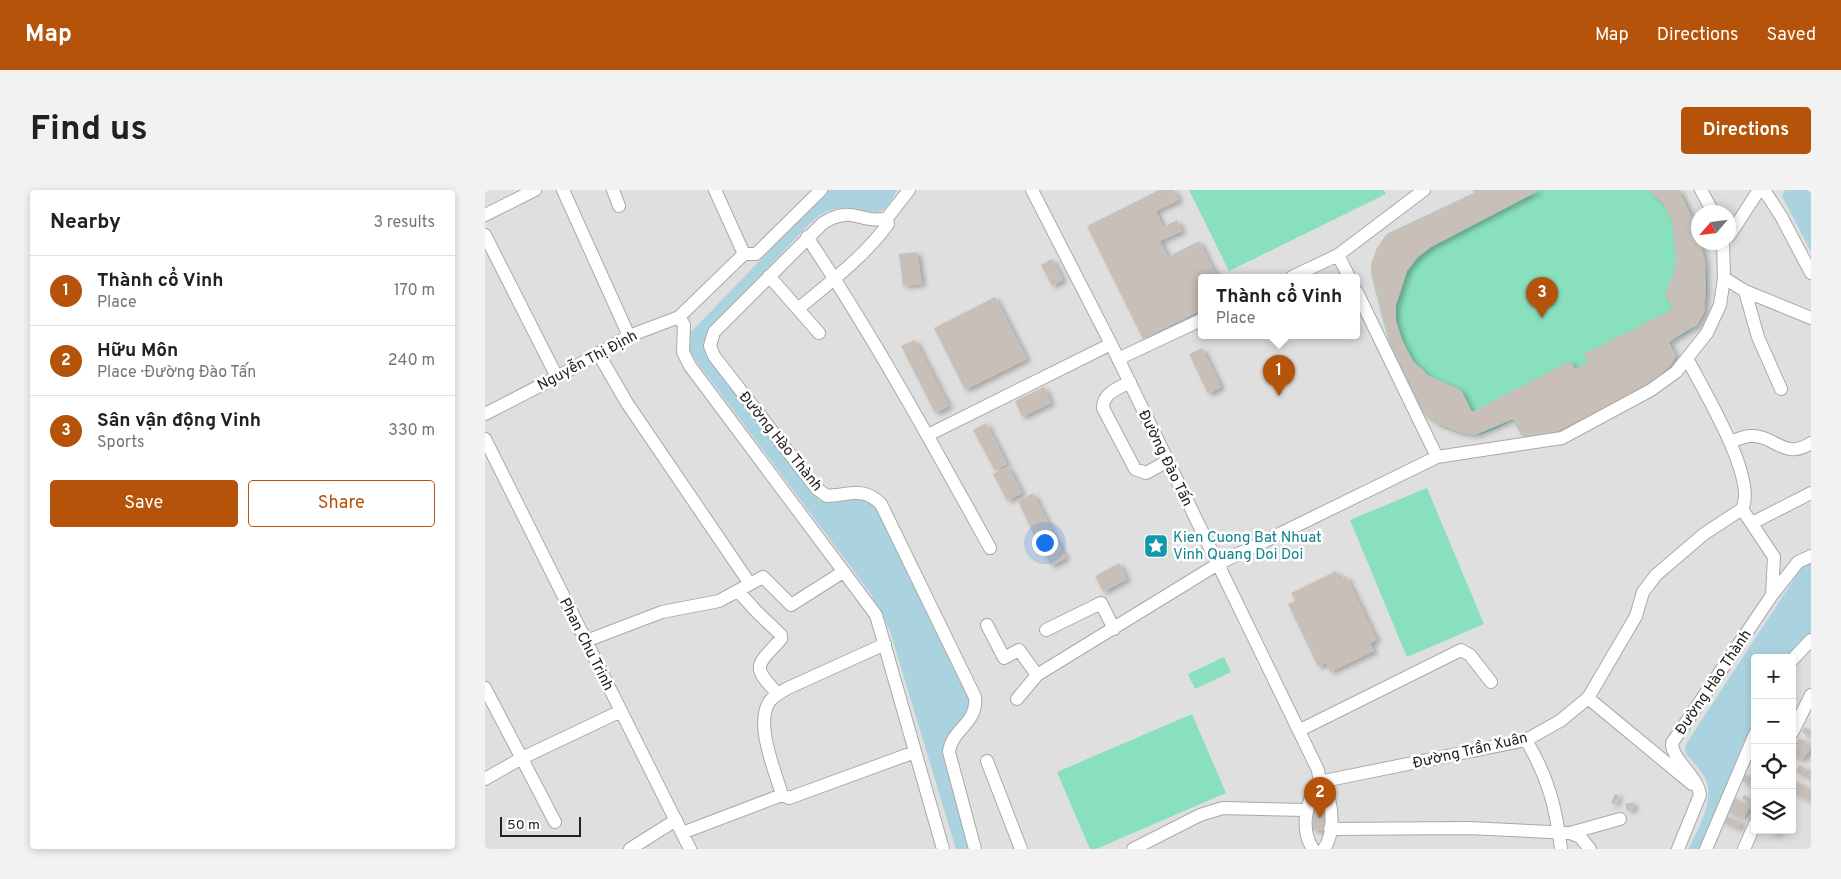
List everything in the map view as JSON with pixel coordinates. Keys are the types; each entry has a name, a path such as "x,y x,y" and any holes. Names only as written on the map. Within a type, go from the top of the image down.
{"street":[{"path":"485,214 535,190"},
{"path":"563,190 629,336"},
{"path":"613,190 619,206"},
{"path":"715,190 744,254"},
{"path":"798,309 835,279 880,235 888,224 887,218 909,190"},
{"name":"Đường Đào Tấn","path":"1032,190 1130,382 1318,770 1319,782 1329,801 1329,840 1324,849"},
{"path":"1298,274 1338,255 1424,190"},
{"path":"1701,190 1709,205"},
{"path":"1736,224 1759,190"},
{"path":"1764,190 1781,216 1811,273"},
{"name":"Nguyễn Thị Định","path":"485,414 557,377 629,336 679,317 744,254 756,254 819,191"},
{"name":"Đường Hào Thành","path":"887,218 874,220 856,214 839,214 823,222 714,332 711,341 712,352 822,494 834,495 860,491 875,497 881,504 975,697 975,713 953,739 949,752 975,849"},
{"path":"485,235 557,377"},
{"path":"807,237 835,279 928,435 990,548"},
{"path":"1017,699 1037,675 1218,564 1437,457 1562,438 1651,390 1676,372 1688,360 1707,334 1720,305 1724,278 1725,250"},
{"path":"1338,255 1348,274"},
{"path":"769,276 819,333"},
{"path":"1724,278 1745,291 1811,318"},
{"path":"1745,291 1750,315 1763,353 1781,390"},
{"path":"1360,298 1437,457"},
{"path":"679,317 683,326 683,352 690,366 876,615 943,849"},
{"path":"1118,359 1198,321"},
{"path":"928,435 1111,344"},
{"path":"598,352 627,403 750,584"},
{"path":"1688,360 1730,442 1745,487 1745,503 1742,509 1774,557 1772,595"},
{"path":"1130,382 1108,394 1103,401 1103,408 1135,469 1146,473 1168,461"},
{"path":"1730,442 1749,436 1790,450 1805,447 1811,443"},
{"name":"Phan Chu Trinh","path":"485,439 690,849"},
{"path":"1752,523 1811,493"},
{"name":"Đường Trần Xuân","path":"1319,782 1526,740 1571,713 1588,698 1637,616 1643,592 1656,575 1704,534 1742,509"},
{"name":"Đường Hào Thành","path":"1699,789 1674,752 1672,743 1772,595 1799,562 1811,556"},
{"path":"586,641 661,612 719,601 765,577 791,605 843,572"},
{"path":"738,590 756,612 781,635 781,639 762,660 759,670 761,676 778,694"},
{"path":"1046,630 1101,603 1114,629"},
{"path":"987,625 1004,658 1019,650 1037,675"},
{"path":"1796,656 1811,640"},
{"path":"782,795 764,726 769,702 778,694 885,644"},
{"path":"1300,730 1461,650 1470,655 1491,682"},
{"path":"485,688 555,822"},
{"path":"1796,726 1811,695"},
{"path":"1588,698 1699,789 1698,802 1678,849"},
{"path":"485,778 522,758 621,711"},
{"path":"1526,740 1548,782 1565,833 1561,849"},
{"path":"1706,849 1751,743"},
{"path":"682,833 782,795 789,798 795,797 915,752"},
{"path":"987,761 1021,849"},
{"path":"1313,849 1306,833 1306,810 1319,782"},
{"path":"1133,849 1200,815 1223,808 1306,810"},
{"path":"1565,833 1620,819"},
{"path":"630,849 675,820"},
{"path":"1330,829 1468,828 1565,833 1580,837 1590,849"},
{"path":"1745,849 1751,834"}],"shaded area":[{"path":"485,190 1811,190 1811,849 485,849"}],"green space":[{"path":"1189,190 1384,190 1386,194 1229,271"},
{"path":"1473,190 1679,190 1691,214 1691,250 1703,250 1704,255 1707,292 1704,309 1696,326 1670,342 1676,356 1670,366 1647,386 1560,430 1540,437 1522,436 1513,420 1489,432 1479,435 1467,435 1446,428 1427,417 1413,398 1397,364 1380,308 1371,273 1371,265 1377,248 1387,234 1474,193"},
{"path":"1427,488 1484,624 1407,657 1350,520"},
{"path":"1224,657 1231,672 1195,689 1188,674"},
{"path":"1192,714 1226,793 1096,849 1090,849 1057,772"}],"water":[{"path":"828,190 897,190 888,205 879,212 872,213 848,209 829,211 819,216 799,234 710,329 714,365 820,501 858,499 871,504 877,511 969,695 971,711 949,735 971,849 956,849 890,631 871,594 688,350 689,334"},
{"path":"1785,190 1811,190 1811,252 1782,196"},
{"path":"1811,560 1811,635 1794,654 1751,654 1751,735 1703,849 1689,849 1705,813 1708,794 1704,776 1685,751 1686,744 1802,567"}],"building":[{"path":"1159,190 1174,190 1179,200 1156,211 1163,227 1177,220 1182,231 1160,241 1168,257 1199,241 1216,274 1198,274 1198,312 1143,339 1087,226"},
{"path":"1473,190 1540,190 1431,247 1418,257 1407,271 1396,305 1396,321 1402,340 1413,361 1429,376 1461,390 1472,412 1570,361 1575,369 1588,362 1584,354 1673,309 1665,293 1673,276 1676,258 1672,220 1664,205 1649,190 1679,190 1691,215 1691,250 1702,250 1705,261 1706,291 1704,312 1697,325 1669,342 1676,356 1670,366 1647,386 1560,430 1540,437 1522,436 1513,419 1475,435 1460,433 1435,423 1424,414 1414,400 1391,348 1371,273 1371,265 1377,248 1387,234 1474,193"},
{"path":"917,252 922,284 903,286 899,254"},
{"path":"1052,259 1063,280 1052,286 1041,265"},
{"path":"995,297 1027,359 965,390 934,328"},
{"path":"915,340 949,406 935,413 901,346"},
{"path":"1202,348 1221,387 1208,394 1189,354"},
{"path":"1044,387 1051,403 1022,417 1015,401"},
{"path":"986,423 1007,464 995,471 973,430"},
{"path":"1008,466 1022,493 1007,501 993,474"},
{"path":"1033,493 1066,558 1051,566 1046,556 1044,557 1018,501"},
{"path":"1119,563 1127,579 1103,592 1095,576"},
{"path":"1336,571 1340,579 1346,576 1377,640 1370,643 1374,651 1330,672 1326,663 1318,667 1288,604 1295,601 1291,593"},
{"path":"1805,727 1811,731 1811,738 1802,732"},
{"path":"1799,738 1811,745 1811,749 1802,760 1796,757 1797,746 1803,749 1796,745"},
{"path":"1799,765 1808,770 1804,777 1796,772"},
{"path":"1811,772 1811,781 1806,778"},
{"path":"1744,774 1751,777 1751,785 1741,781"},
{"path":"1796,782 1811,789 1810,801 1796,794"},
{"path":"1615,794 1619,795 1615,805 1611,803"},
{"path":"1744,795 1751,799 1751,804 1742,799"},
{"path":"1729,796 1750,806 1744,818 1724,809"},
{"path":"1626,803 1634,803 1633,810 1626,810"},
{"path":"1314,805 1327,806 1326,831 1312,830"},
{"path":"1723,815 1741,822 1739,829 1721,821"}],"place":[{"name":"Sân vận động Vinh","path":"1542,318"},
{"name":"Thành cổ Vinh","path":"1279,396"},
{"name":"Kien Cuong Bat Nhuat Vinh Quang Doi Doi","path":"1156,546"},
{"name":"Hữu Môn","path":"1320,818"}]}
